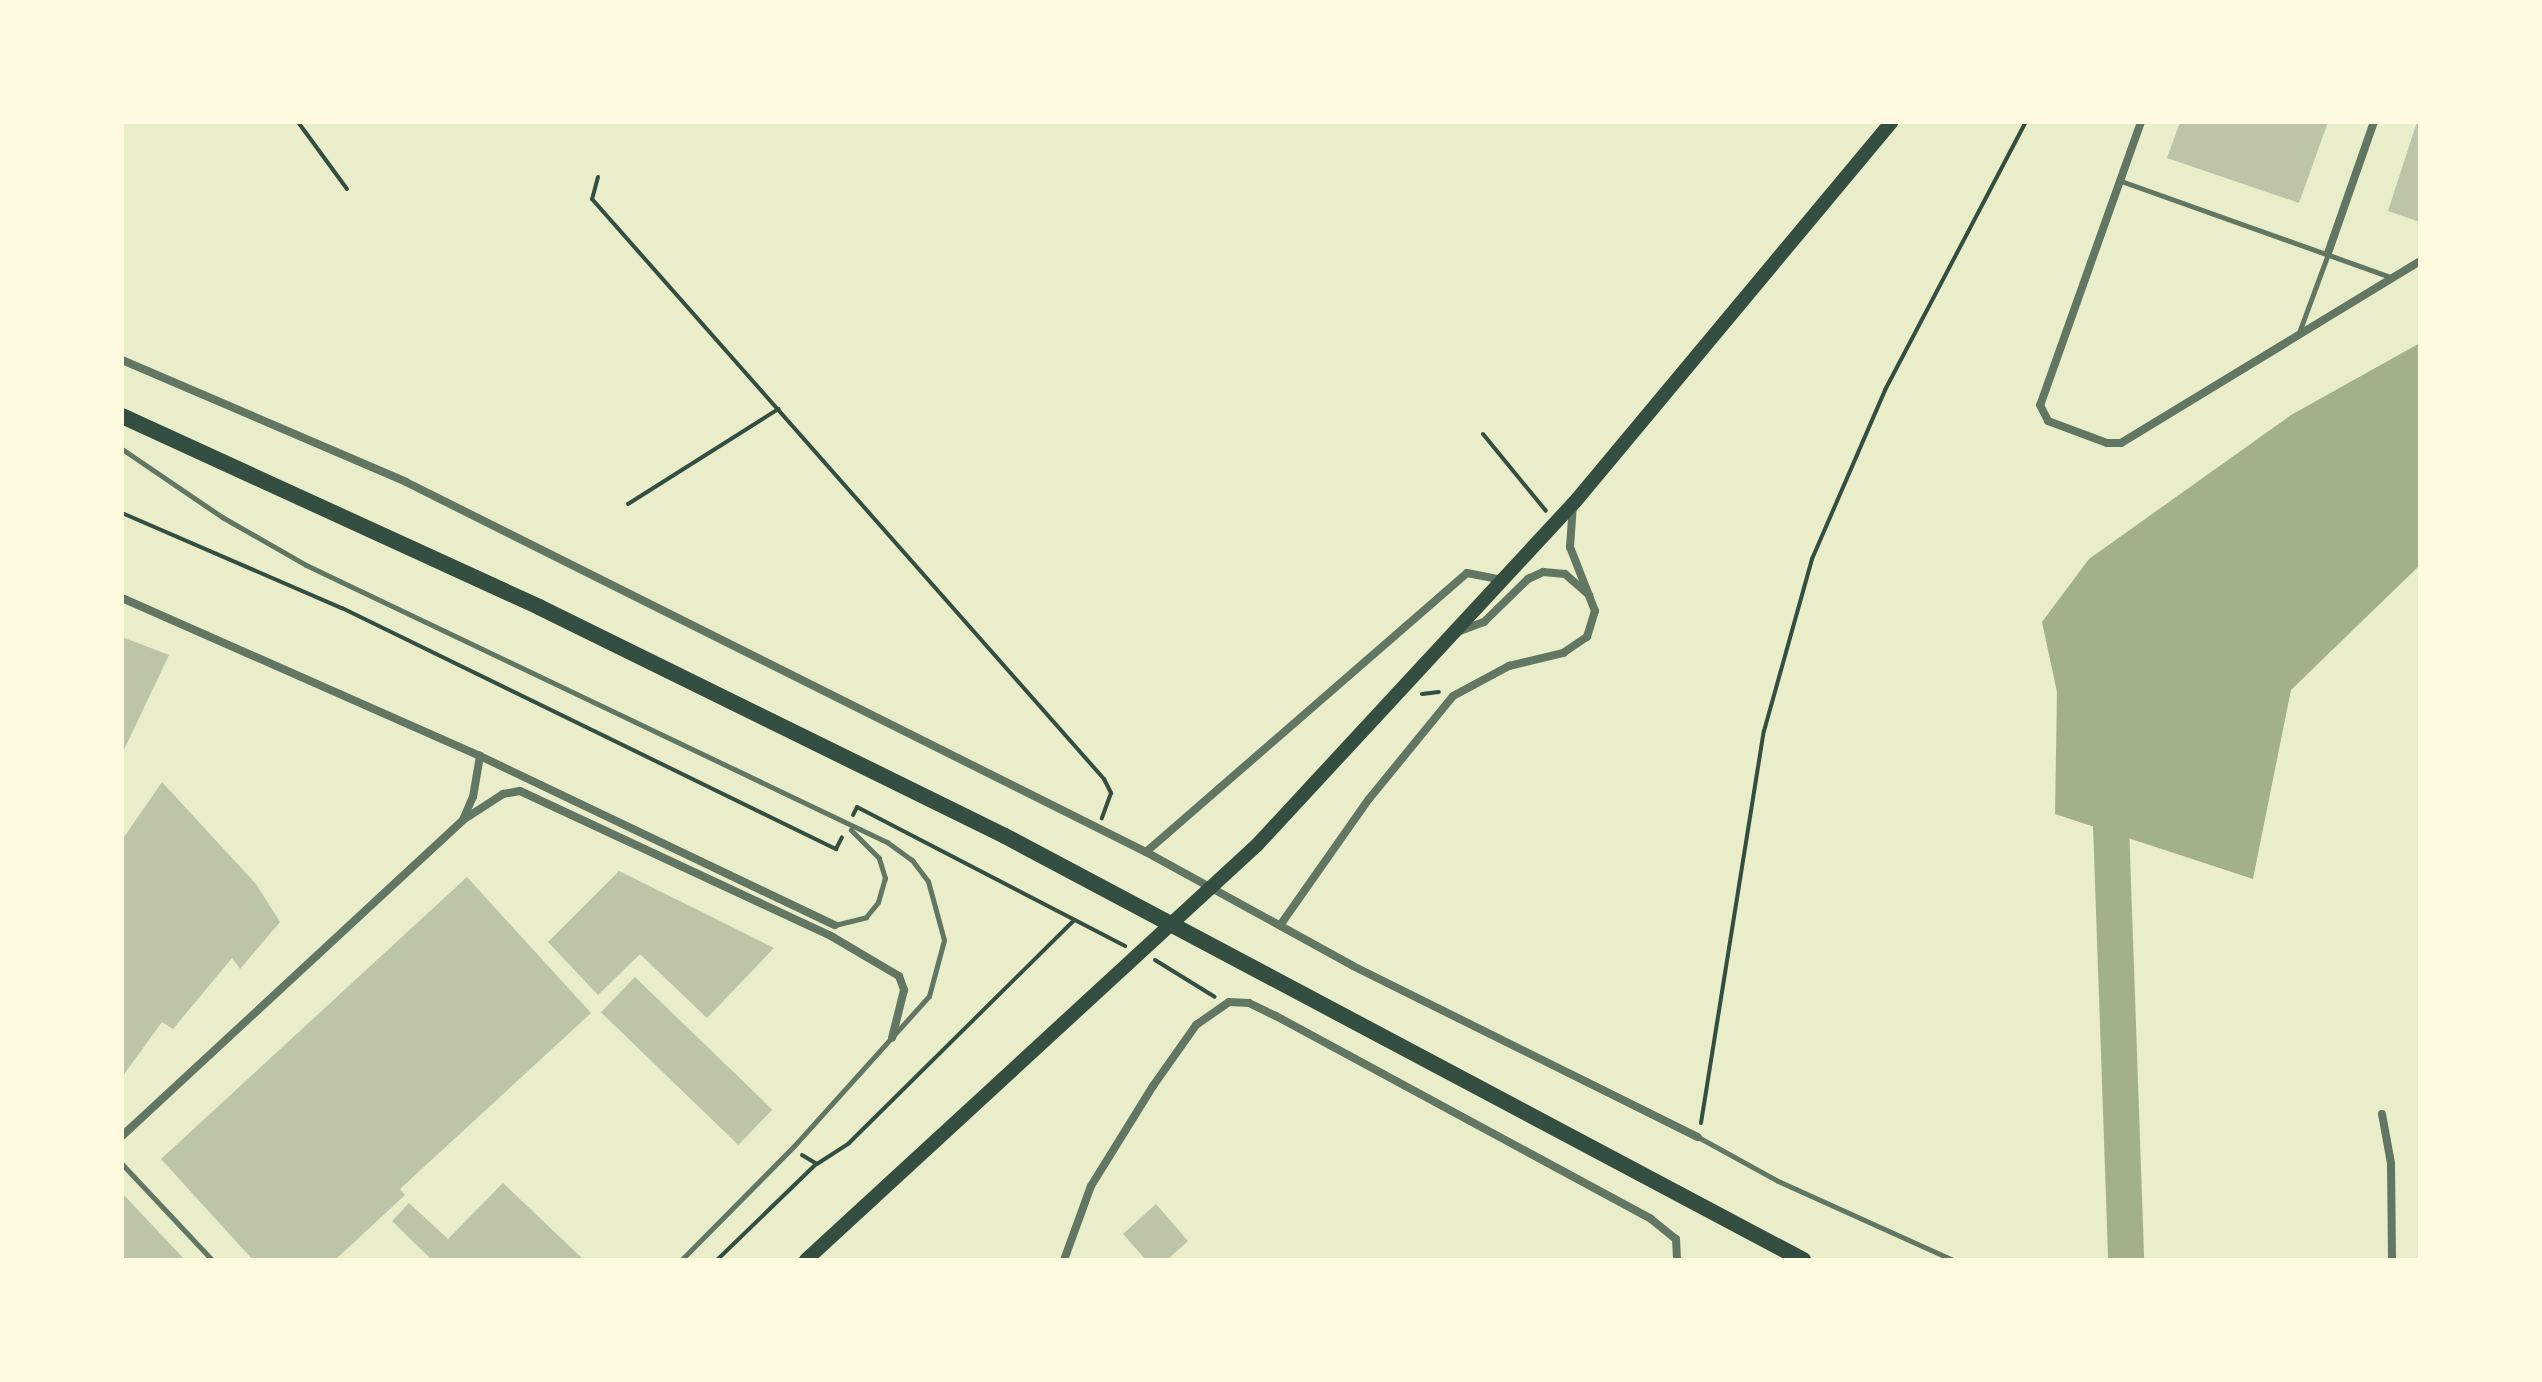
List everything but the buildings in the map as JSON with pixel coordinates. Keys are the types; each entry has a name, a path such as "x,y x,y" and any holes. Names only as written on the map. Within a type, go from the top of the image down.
{"highway":[{"path":"122,416 539,607 1005,836 1803,1260"}],"main road":[{"path":"806,1260 1257,845 1574,503 1892,122"}],"street":[{"path":"2141,122 2040,405 2048,421 2107,443 2121,443 2420,261"},
{"path":"2328,253 2374,122"},
{"path":"122,360 406,482 1098,827 1281,924 1353,966 1698,1137"},
{"path":"1281,924 1435,715 1480,679 1574,648 1594,625 1592,598 1570,547 1574,503"},
{"path":"1457,631 1484,622 1528,579 1550,570 1565,574 1592,598"},
{"path":"1146,852 1467,573 1502,580"},
{"path":"122,598 480,756 835,925"},
{"path":"463,820 473,797 480,756"},
{"path":"122,1136 463,820 503,794 520,791 831,936 899,976 904,990 892,1038"},
{"path":"1064,1260 1079,1213 1105,1161 1196,1025 1221,1006 1249,1003 1651,1219 1676,1239 1677,1260"},
{"path":"2382,1114 2391,1163 2392,1260"}],"lane":[{"path":"2121,181 2393,277"},
{"path":"2298,336 2328,253"},
{"path":"122,449 222,517 306,565 847,827 887,842 912,860 928,881 940,912 943,948 938,976 921,1008 794,1146 681,1260"},
{"path":"835,925 866,917 878,902 885,878 879,858 847,827"},
{"path":"1698,1137 1778,1181 1953,1260"},
{"path":"122,1164 212,1260"}],"path":[{"path":"298,122 347,189"},
{"path":"1698,1137 1764,731 1812,559 1885,390 2026,122"},
{"path":"598,177 592,199 1104,779 1111,793 1098,827"},
{"path":"628,504 778,409"},
{"path":"1483,434 1555,522"},
{"path":"122,513 329,601 836,849"},
{"path":"857,807 1193,979 1221,1006"},
{"path":"717,1260 817,1164 887,1109 1074,920"},
{"path":"794,1146 807,1161 817,1164"}],"shaded area":[{"path":"2420,343 2420,565 2291,690 2253,879 2055,814 2057,692 2042,622 2089,559 2291,415"}],"waterway":[{"path":"2116,784 2111,825 2126,1260"}]}
